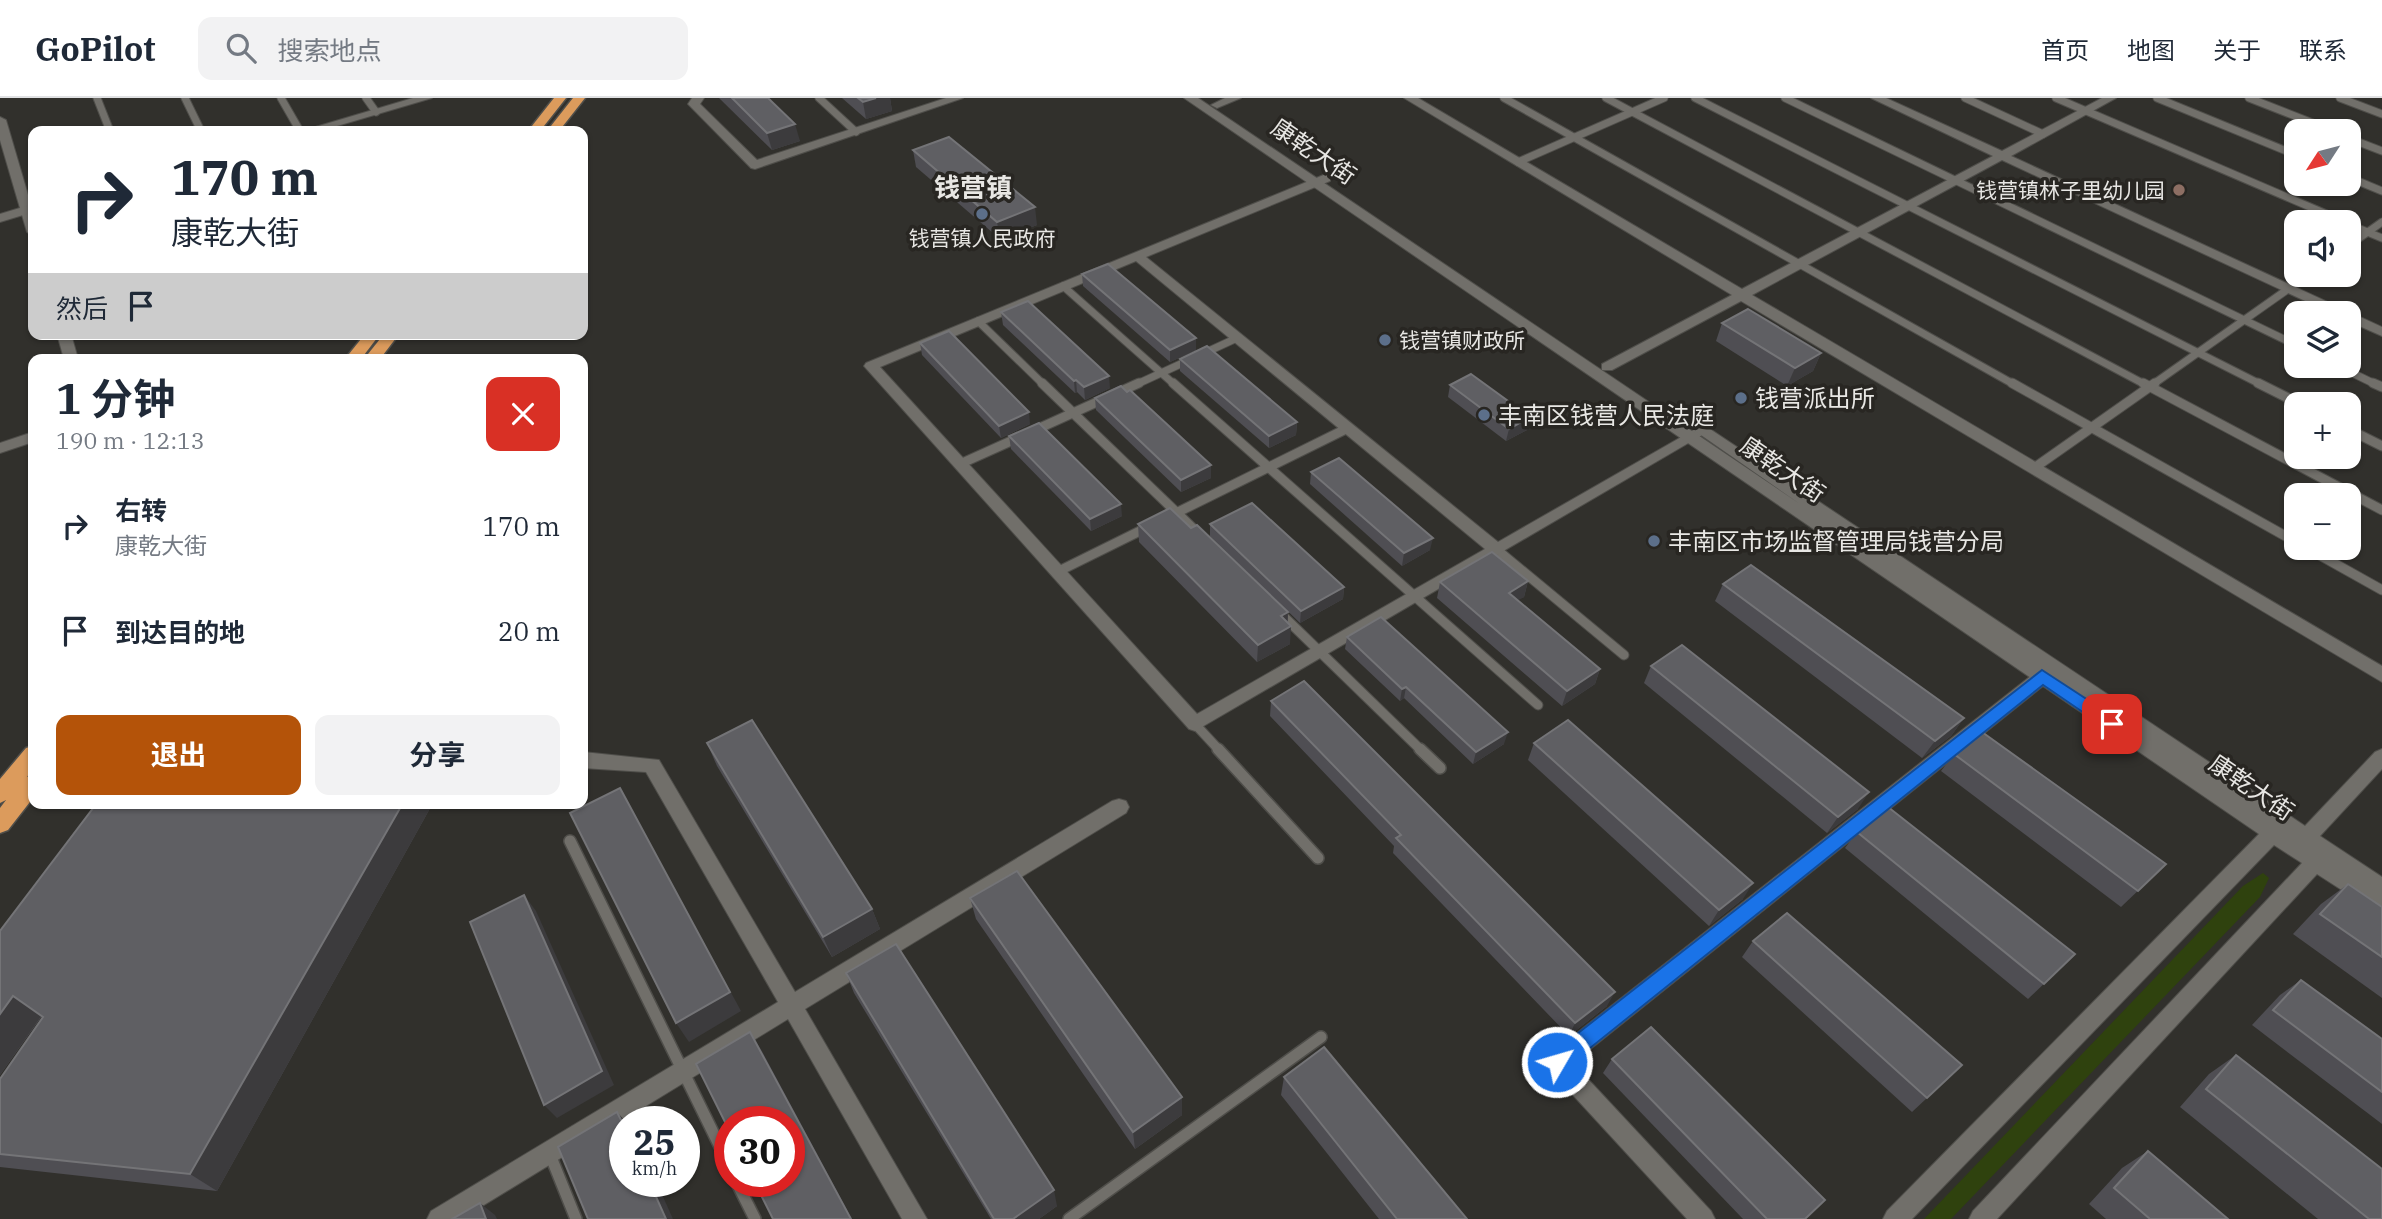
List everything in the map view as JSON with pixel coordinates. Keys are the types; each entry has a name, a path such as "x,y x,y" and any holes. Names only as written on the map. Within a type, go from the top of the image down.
{"highway":[{"path":"538,126 560,98"},
{"path":"557,126 579,98"},
{"path":"357,354 368,340"},
{"path":"376,354 387,340"},
{"path":"0,794 28,760"},
{"path":"0,824 28,789"}],"street":[{"path":"325,126 426,98"},
{"path":"698,98 694,104 755,165 947,99"},
{"name":"康乾大街","path":"1189,98 1608,367 1696,434 2042,677 2382,907"},
{"path":"1212,101 1235,98"},
{"path":"1410,98 2382,675"},
{"path":"1877,98 2316,301"},
{"path":"1608,367 2110,98"},
{"name":"康乾大街","path":"1212,101 1320,180 1696,434 2382,888"},
{"path":"0,120 28,203"},
{"path":"1320,180 871,366 1195,724 1696,434"},
{"path":"0,218 28,210"},
{"path":"1136,256 1496,549"},
{"path":"2361,322 2382,332"},
{"path":"0,448 28,439"},
{"path":"1703,1219 1557,1062 2042,677"},
{"path":"2307,837 2382,757"},
{"path":"588,760 652,765 915,1219"},
{"path":"439,1219 1119,807"},
{"path":"1895,1219 2273,833 2307,837"},
{"path":"1981,1219 2316,862 2307,837"}],"lane":[{"path":"97,98 108,126"},
{"path":"185,98 199,126"},
{"path":"281,98 297,126"},
{"path":"366,98 376,112"},
{"path":"819,98 856,131"},
{"path":"1504,98 2284,535"},
{"path":"1606,98 2382,510"},
{"path":"1518,162 1664,98"},
{"path":"1695,98 2284,396"},
{"path":"1785,98 2284,339"},
{"path":"1965,98 2043,134"},
{"path":"2056,98 2317,210"},
{"path":"2157,98 2284,150"},
{"path":"2249,98 2302,119"},
{"path":"2340,98 2382,114"},
{"path":"2361,143 2382,151"},
{"path":"2361,182 2382,191"},
{"path":"2361,237 2382,222"},
{"path":"2361,229 2382,238"},
{"path":"1063,286 1538,705"},
{"path":"2034,468 2292,287"},
{"path":"978,321 1205,541"},
{"path":"960,464 1237,338"},
{"path":"2361,377 2382,387"},
{"path":"1165,519 1348,428"},
{"path":"2361,436 2382,446"},
{"path":"1058,572 1153,525"},
{"path":"1496,549 1624,655"},
{"path":"2328,560 2382,590"},
{"path":"1272,605 1440,768"},
{"path":"1195,724 1318,858"},
{"path":"570,841 714,1134"},
{"path":"1069,1219 1321,1037"},
{"path":"549,1152 576,1219"},
{"path":"744,1197 755,1219"}],"green space":[{"path":"2263,873 2269,878 2260,897 1951,1219 1924,1219 2243,886"}],"building":[{"path":"732,98 768,98 795,124 767,133"},
{"path":"858,98 876,98 863,102"},
{"path":"949,137 1035,207 997,222 913,150"},
{"path":"1108,264 1196,338 1170,350 1082,274"},
{"path":"1028,301 1109,376 1084,387 1074,381 1001,312"},
{"path":"1748,309 1821,353 1795,368 1722,323"},
{"path":"949,331 1029,412 999,426 920,343"},
{"path":"1207,346 1297,422 1269,436 1180,359"},
{"path":"1471,374 1530,417 1509,429 1450,385"},
{"path":"1121,386 1127,392 1130,390 1211,465 1181,480 1095,398"},
{"path":"1039,423 1121,504 1090,519 1009,436"},
{"path":"1339,458 1433,538 1404,553 1311,472"},
{"path":"1252,503 1344,587 1301,611 1210,524"},
{"path":"1170,508 1191,528 1197,525 1288,612 1281,616 1291,626 1258,645 1138,524"},
{"path":"1492,552 1528,581 1509,593 1600,669 1567,691 1440,582"},
{"path":"1751,565 1964,718 1935,741 1723,584"},
{"path":"1381,617 1508,732 1476,752 1406,687 1402,689 1347,637"},
{"path":"1682,645 1869,792 1838,817 1651,666"},
{"path":"1304,681 1615,992 1575,1023 1396,838 1401,835 1271,701"},
{"path":"752,720 872,909 823,937 707,743"},
{"path":"1568,720 1753,883 1719,910 1534,743"},
{"path":"1982,732 2166,864 2138,891 1954,754"},
{"path":"620,788 730,992 676,1023 570,813 578,809 588,809 588,804"},
{"path":"1888,807 2075,954 2044,984 1857,832"},
{"path":"92,809 400,809 190,1174 0,1154 0,1079 43,1017 13,996 0,1014 0,931"},
{"path":"1017,871 1182,1097 1133,1132 970,898"},
{"path":"2348,884 2382,907 2382,957 2320,914"},
{"path":"524,895 602,1071 544,1105 470,922"},
{"path":"1787,913 1962,1065 1927,1098 1753,941"},
{"path":"896,944 1054,1190 1013,1219 994,1219 846,973"},
{"path":"2301,980 2382,1039 2382,1092 2273,1010"},
{"path":"1651,1027 1825,1200 1805,1219 1767,1219 1612,1059"},
{"path":"750,1032 790,1106 717,1106 696,1064"},
{"path":"1324,1047 1467,1219 1397,1219 1284,1077"},
{"path":"2236,1055 2382,1169 2382,1219 2369,1219 2206,1089"},
{"path":"609,1117 609,1197 656,1197 666,1219 588,1219 558,1147"},
{"path":"805,1134 851,1219 773,1219 762,1197 805,1197"},
{"path":"2148,1151 2228,1219 2150,1219 2114,1188"},
{"path":"480,1203 486,1219 452,1219"}],"place":[{"name":"钱营镇林子里幼儿园","path":"2179,190"},
{"name":"钱营镇人民政府","path":"982,214"},
{"name":"钱营镇财政所","path":"1385,340"},
{"name":"钱营派出所","path":"1741,398"},
{"name":"丰南区钱营人民法庭","path":"1484,415"},
{"name":"丰南区市场监督管理局钱营分局","path":"1654,541"}],"district":[{"name":"钱营镇","path":"973,187"}],"route":[{"path":"1557,1062 2042,677 2112,724"}]}
